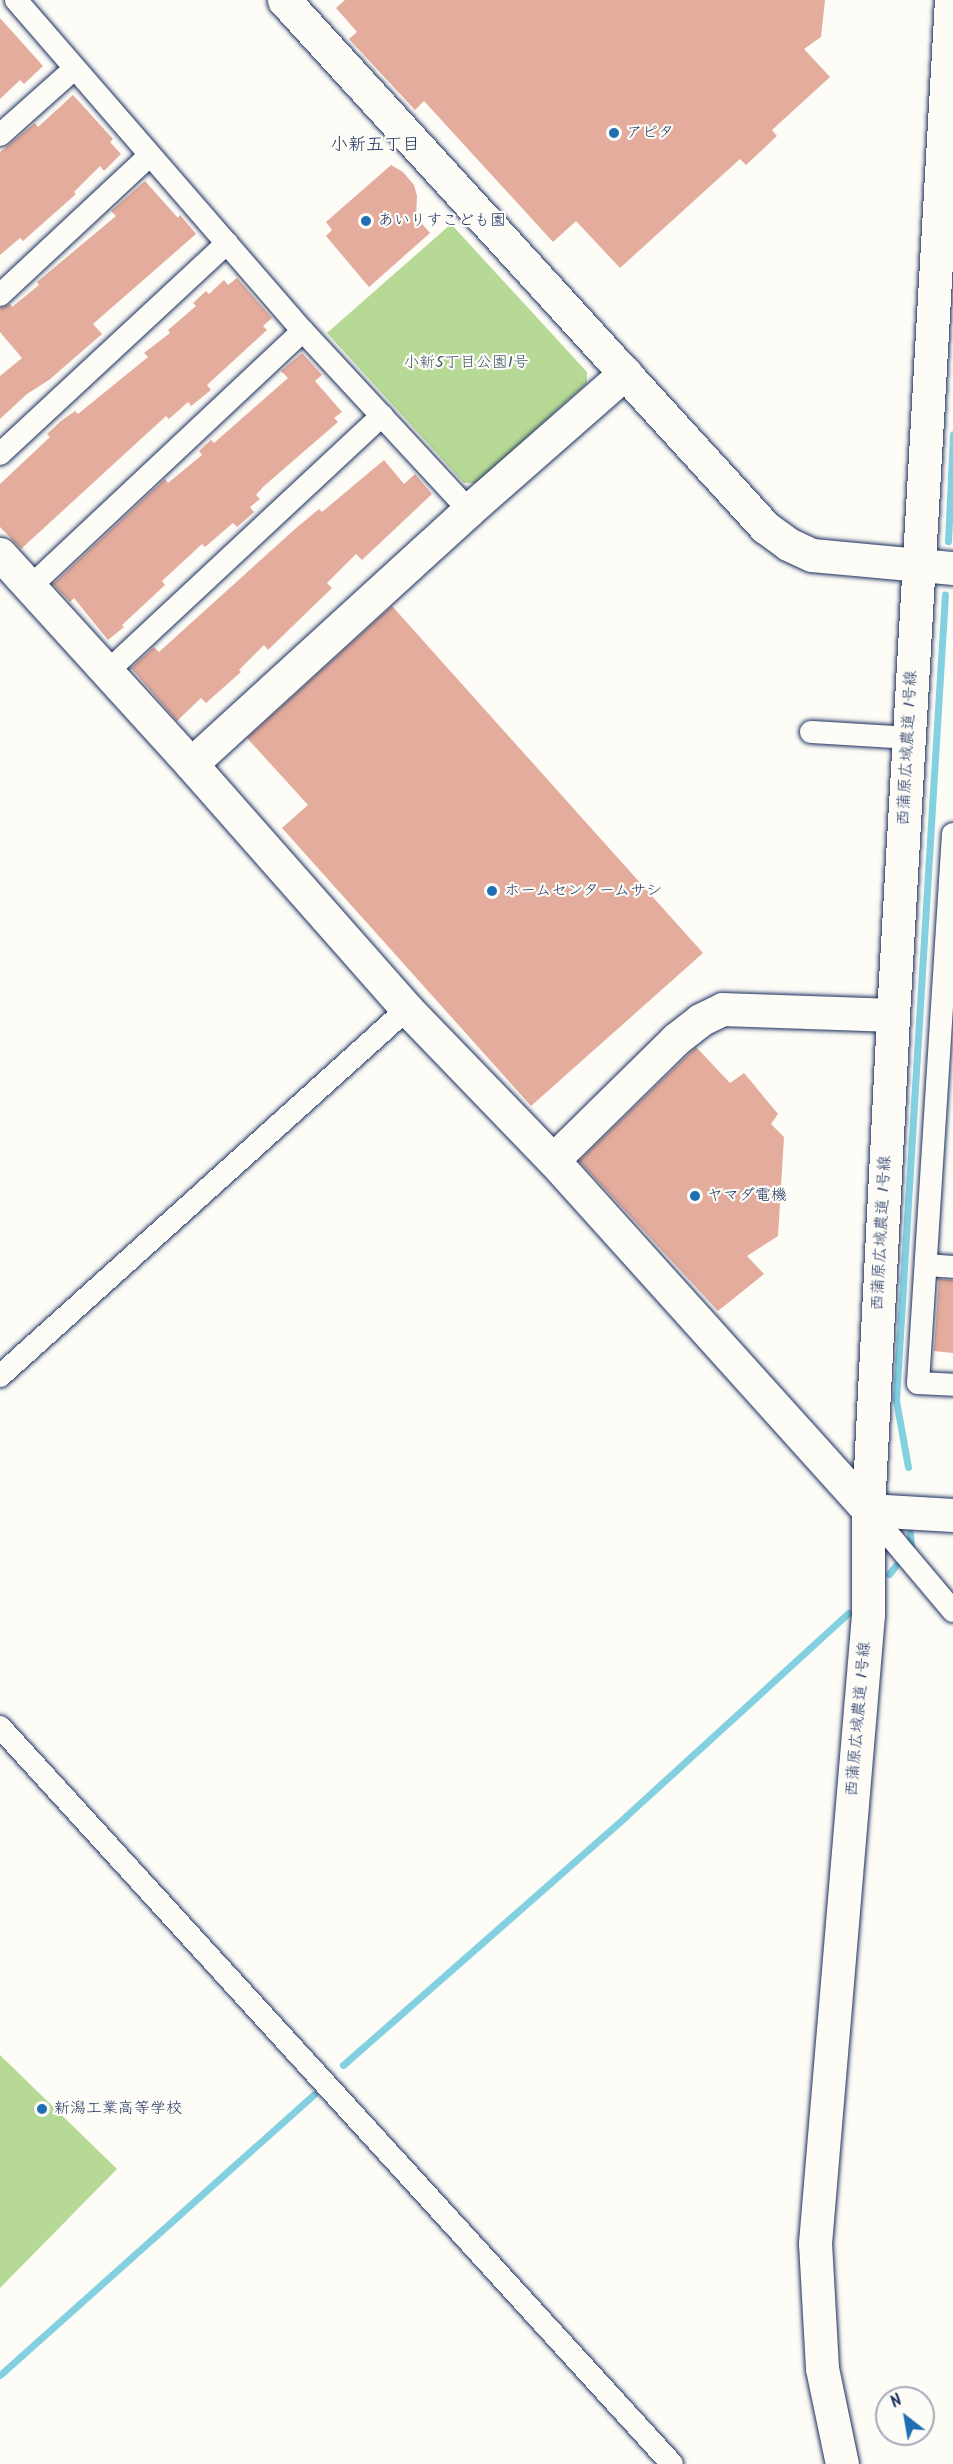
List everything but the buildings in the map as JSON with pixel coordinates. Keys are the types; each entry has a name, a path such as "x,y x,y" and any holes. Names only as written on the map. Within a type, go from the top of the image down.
{"street":[{"path":"16,0 303,331 469,510"},
{"path":"284,0 765,526 788,544 812,555 953,568"},
{"name":"西蒲原広域農道 1号線","path":"842,2464 822,2368 815,2244 868,1614 868,1510 893,1015 951,0"},
{"path":"0,135 74,69"},
{"path":"0,295 149,156"},
{"path":"0,454 226,243"},
{"path":"31,586 303,331"},
{"path":"191,764 469,510 626,374"},
{"path":"107,672 382,416"},
{"path":"0,554 191,764 407,1010 553,1160 868,1510 953,1611"},
{"path":"812,732 908,738"},
{"path":"953,834 944,1148 926,1265 918,1383 953,1385"},
{"path":"553,1160 676,1039 700,1020 723,1009 893,1015"},
{"path":"0,1376 407,1010"},
{"path":"926,1265 953,1267"},
{"path":"868,1510 953,1515"},
{"path":"0,1727 672,2464"}],"green space":[{"name":"小新5丁目公園1号","path":"451,224 587,372 587,383 476,483 464,483 327,333"},
{"path":"0,2055 117,2169 0,2288"}],"waterway":[{"path":"948,541 953,434"},
{"path":"908,1467 896,1400 945,594"},
{"path":"910,1533 911,1547"},
{"path":"889,1574 896,1565"},
{"path":"343,2065 626,1816 848,1613"},
{"path":"0,2375 314,2094"}],"place":[{"name":"アピタ","path":"614,133"},
{"name":"あいりすこども園","path":"366,221"},
{"name":"ホームセンタームサシ","path":"492,891"},
{"name":"ヤマダ電機","path":"695,1196"},
{"name":"新潟工業高等学校","path":"42,2109"}],"district":[{"name":"小新五丁目","path":"375,146"}]}
